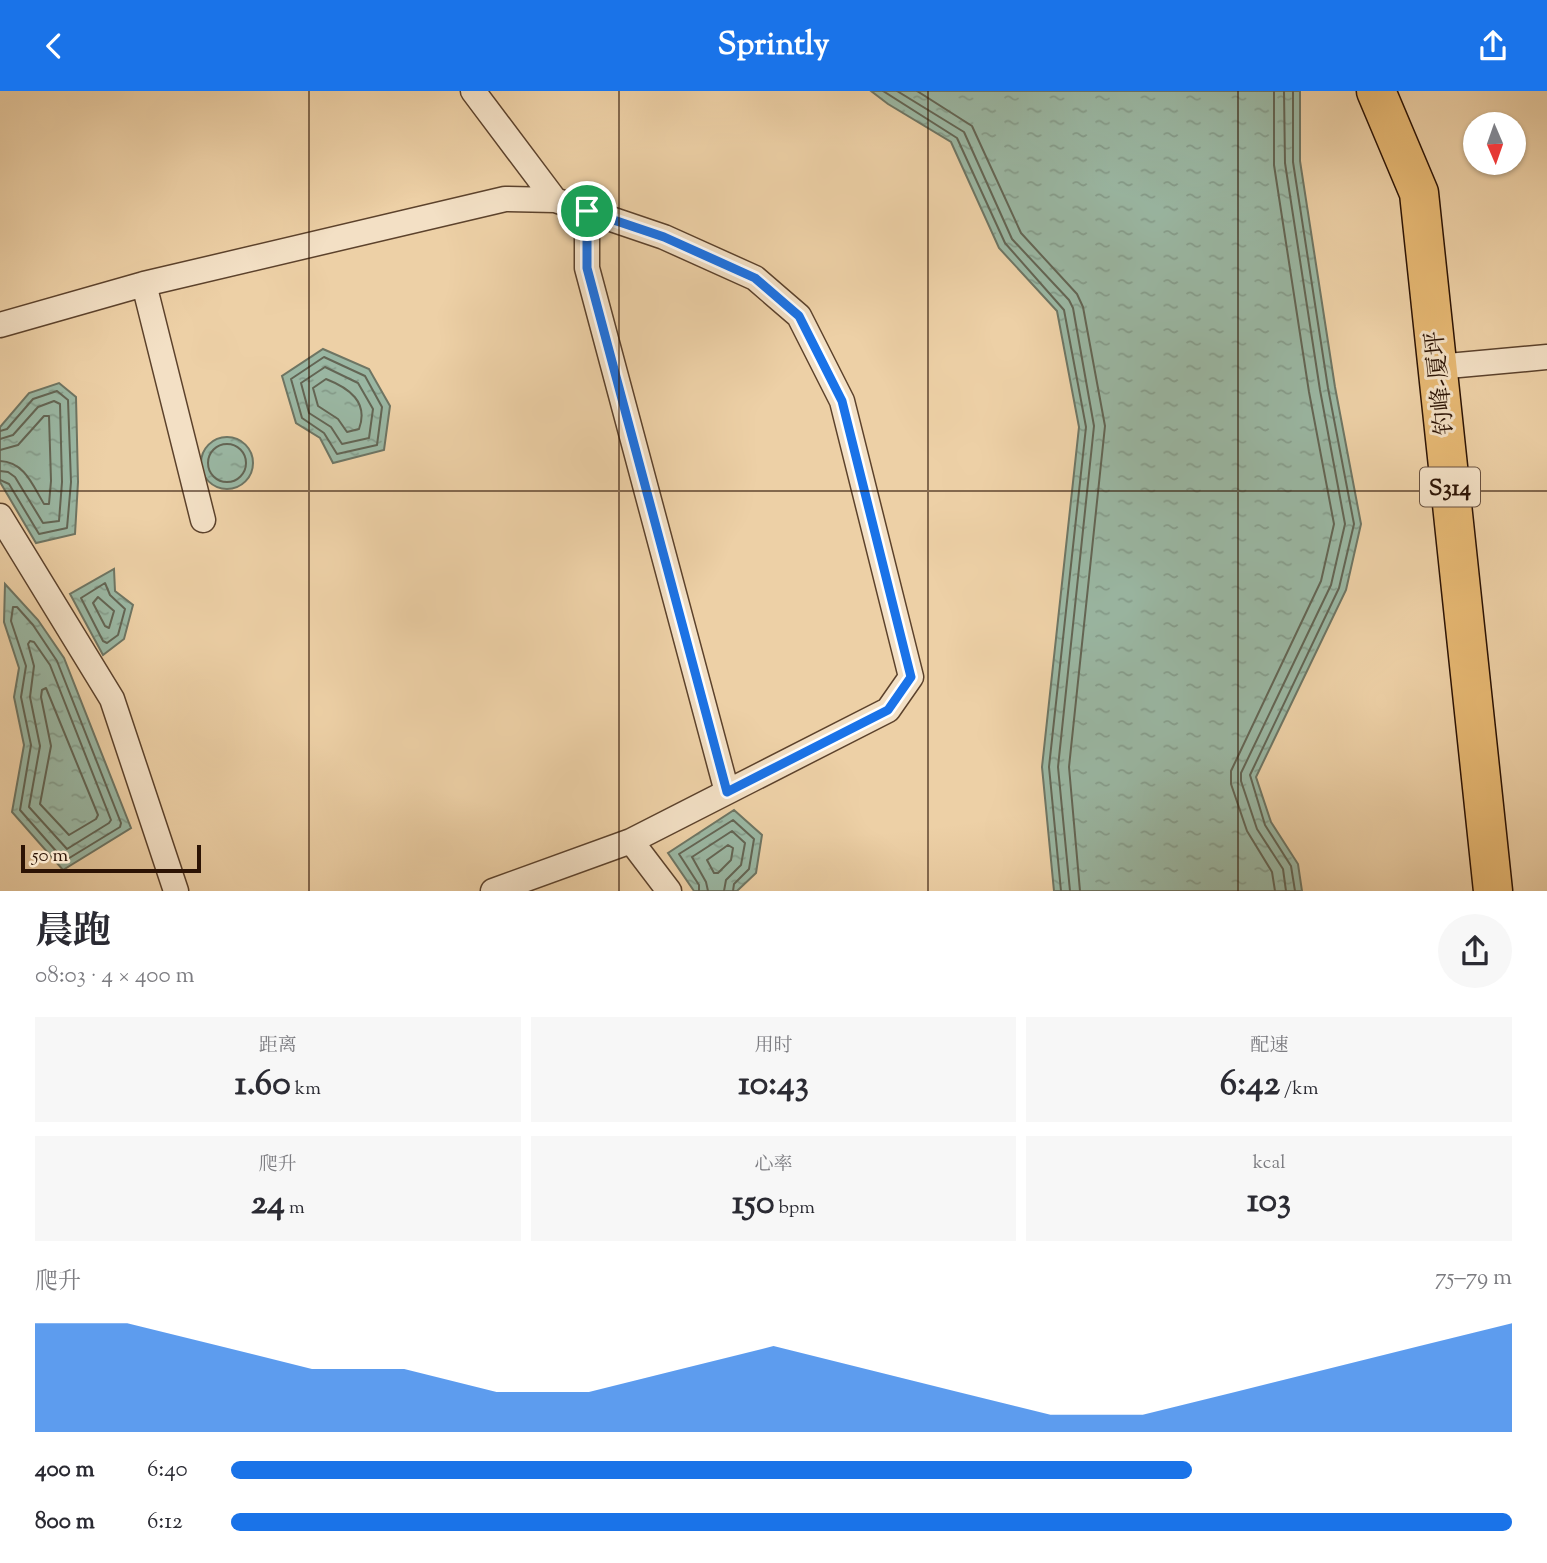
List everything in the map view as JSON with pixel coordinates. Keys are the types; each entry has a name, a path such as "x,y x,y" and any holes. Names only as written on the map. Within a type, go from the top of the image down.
{"main road":[{"name":"钓峰-厦坪","path":"1377,91 1419,193 1493,891"}],"street":[{"path":"473,91 555,200"},
{"path":"0,325 144,284 505,199 555,200 664,237 755,278 799,316 842,401 911,677 888,710 631,841 493,891"},
{"path":"587,211 587,268 727,792"},
{"path":"144,284 203,520"},
{"path":"1437,367 1547,357"},
{"path":"0,516 112,699 176,891"},
{"path":"631,841 669,891"}],"water":[{"path":"871,91 1300,91 1300,161 1335,387 1361,524 1346,590 1256,777 1271,822 1298,864 1302,891 1054,891 1042,767 1079,427 1057,311 999,248 951,142"},
{"path":"323,349 369,369 390,406 384,450 333,463 320,438 296,423 282,376"},
{"path":"59,383 76,397 78,482 75,534 36,543 0,482 0,427 29,393"},
{"path":"227,437 237,439 245,445 251,453 251,473 245,481 237,487 227,489 217,487 209,481 203,473 201,463 203,453 209,445 217,439"},
{"path":"114,569 115,591 133,605 124,639 103,655 70,594"},
{"path":"5,584 38,620 64,658 131,828 63,870 12,812 24,745 14,697 19,668 4,622"},
{"path":"734,810 762,835 756,873 737,891 694,891 668,853"}],"route":[{"path":"587,211 664,237 755,278 799,316 842,401 911,677 888,710 727,792 587,268 587,211"}]}
